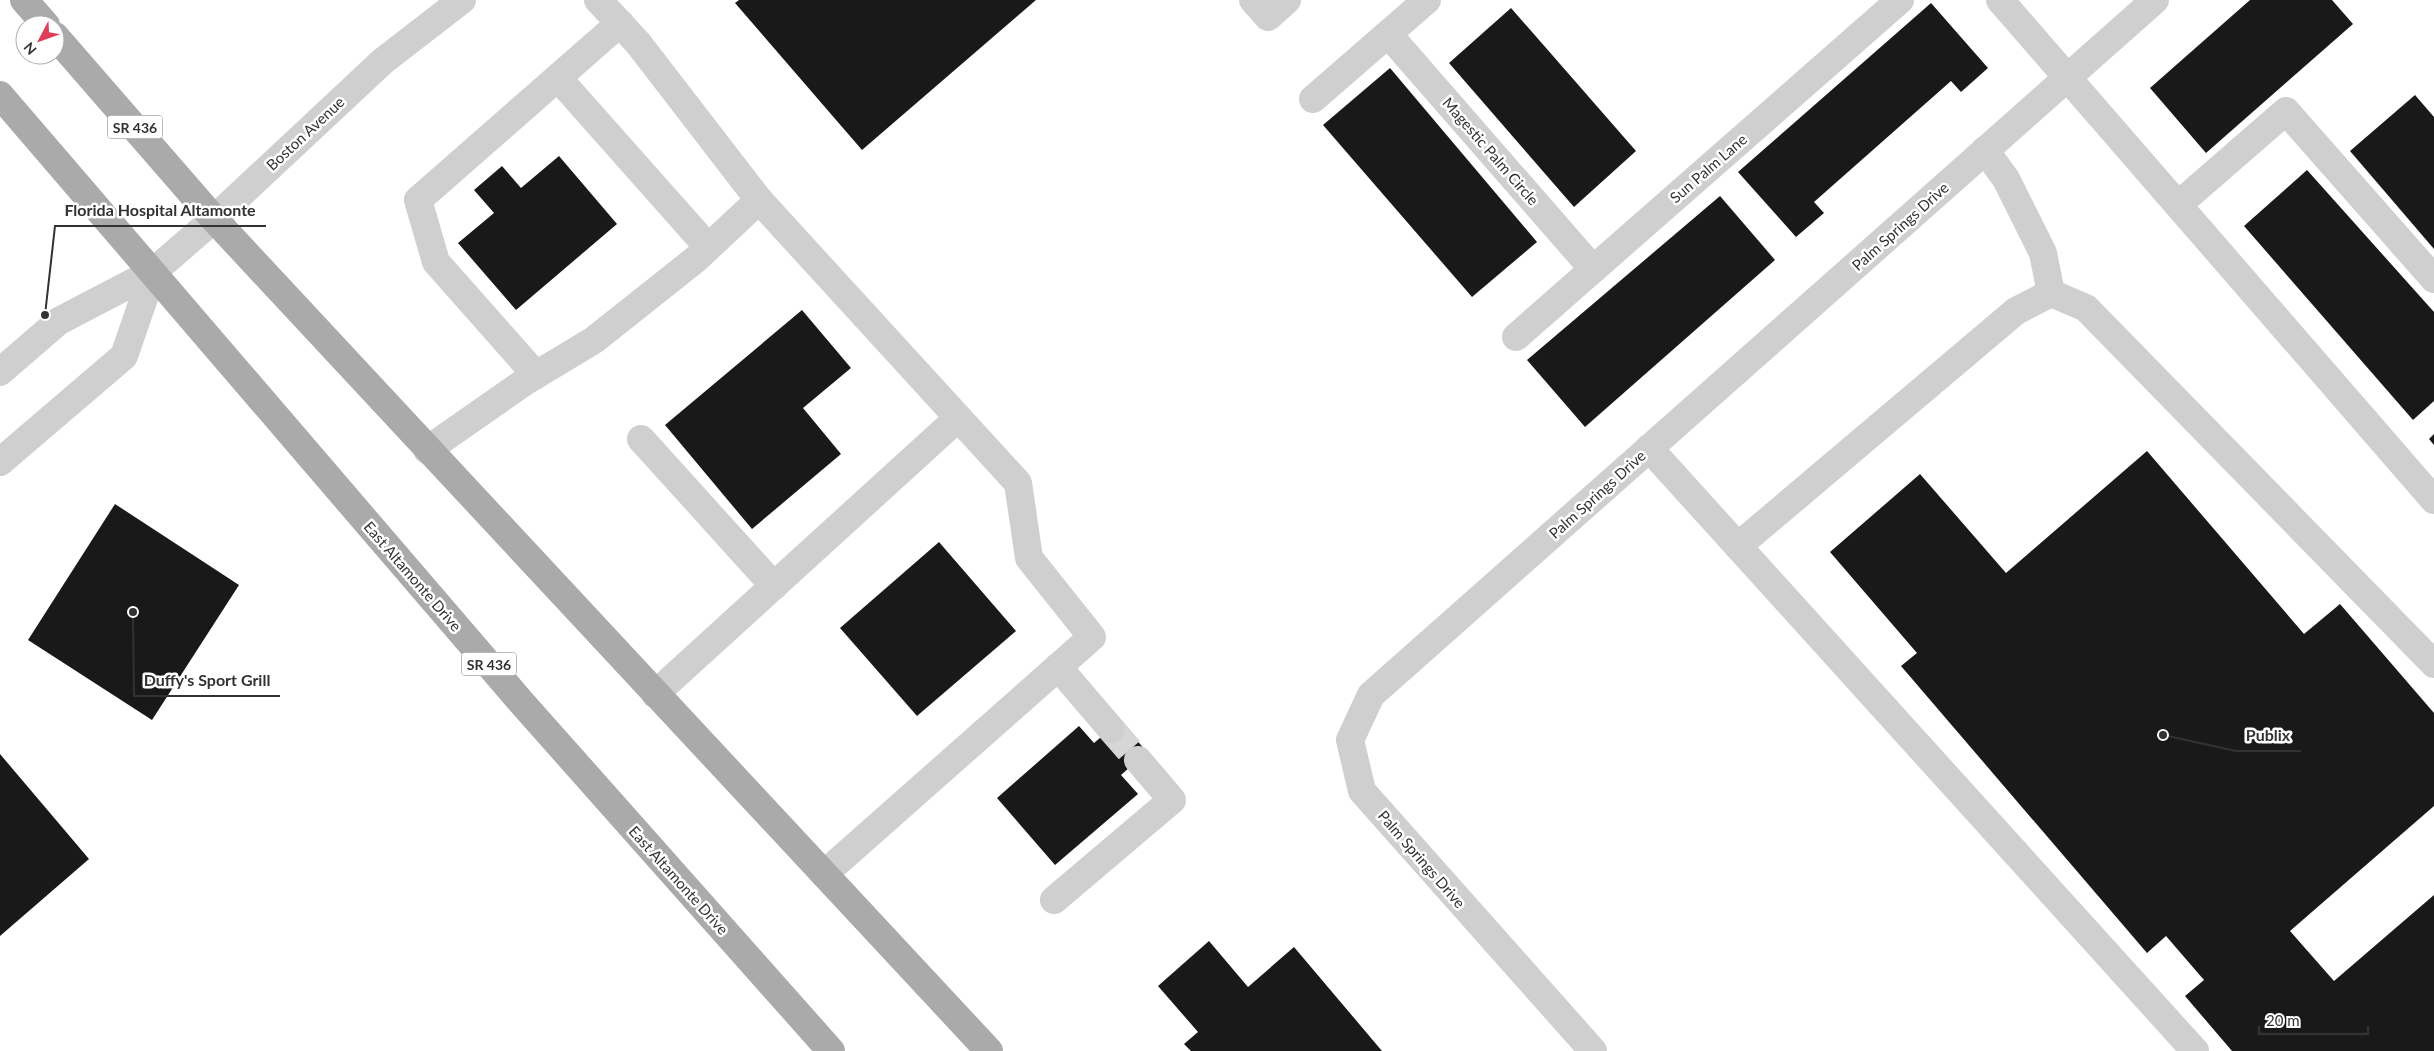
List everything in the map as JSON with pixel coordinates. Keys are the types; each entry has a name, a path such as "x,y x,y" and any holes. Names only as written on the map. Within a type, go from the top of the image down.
{"main road":[{"path":"24,0 37,15"},
{"name":"SR 436","path":"65,48 214,219 427,450 989,1051"},
{"name":"East Altamonte Drive","path":"0,95 522,703 831,1051"}],"street":[{"name":"Boston Avenue","path":"0,372 59,321 153,272 214,219 383,61 462,0"},
{"path":"598,0 638,43 759,200 1018,483 1029,558 1092,637 824,874"},
{"path":"1253,0 1268,17 1287,0"},
{"path":"1314,99 1427,0"},
{"name":"Sun Palm Lane","path":"1516,337 1900,0"},
{"path":"2000,0 2434,500"},
{"name":"Palm Springs Drive","path":"1587,1049 1362,790 1350,740 1371,695 2155,0"},
{"path":"536,375 436,262 418,200 620,23"},
{"name":"Magestic Palm Circle","path":"1388,34 1594,269"},
{"path":"558,78 708,247"},
{"path":"2179,204 2286,111 2434,279"},
{"path":"1985,150 2006,179 2043,253 2051,292"},
{"path":"427,450 536,375 594,340 708,247 759,200"},
{"name":"Boston Avenue","path":"0,462 124,356 153,272"},
{"path":"1738,546 2016,311 2051,292"},
{"path":"2051,292 2086,308 2434,664"},
{"path":"655,694 958,418"},
{"path":"642,440 774,586"},
{"path":"1649,448 2195,1051"},
{"path":"1058,667 1111,729"},
{"path":"1054,900 1172,800 1138,760"}],"building":[{"path":"739,0 1036,0 862,150 735,3"},
{"path":"2250,0 2332,0 2353,24 2206,153 2150,88"},
{"path":"1931,3 1988,68 1961,92 1951,81 1814,202 1824,213 1796,237 1738,172"},
{"path":"1511,8 1636,151 1574,207 1449,63"},
{"path":"1390,68 1537,242 1472,297 1323,125"},
{"path":"2415,95 2434,117 2434,249 2350,151"},
{"path":"559,156 617,224 516,310 458,243 494,213 474,190 502,166 521,188"},
{"path":"2307,170 2434,312 2434,401 2413,420 2244,226"},
{"path":"1720,196 1775,260 1585,427 1527,360"},
{"path":"802,310 851,368 803,408 841,454 752,529 665,425"},
{"path":"2434,434 2434,445 2429,439"},
{"path":"2147,451 2304,634 2340,604 2434,713 2434,806 2290,931 2334,981 2434,895 2434,1051 2232,1051 2185,996 2204,980 2166,936 2147,953 1901,666 1917,653 1830,552 1920,474 2006,573"},
{"path":"115,504 239,585 152,720 28,640"},
{"path":"939,542 1016,631 917,716 840,628"},
{"path":"1120,721 1147,752 1121,775 1138,794 1055,865 997,798 1079,726 1094,743"},
{"path":"0,754 89,859 0,936"},
{"path":"1209,941 1248,987 1294,947 1382,1051 1191,1051 1184,1044 1198,1032 1158,986"}],"tunnel":[{"path":"1111,729 1138,760"}],"place":[{"name":"Florida Hospital Altamonte","path":"45,315"},
{"name":"Duffy's Sport Grill","path":"133,612"},
{"name":"Publix","path":"2163,735"}]}
